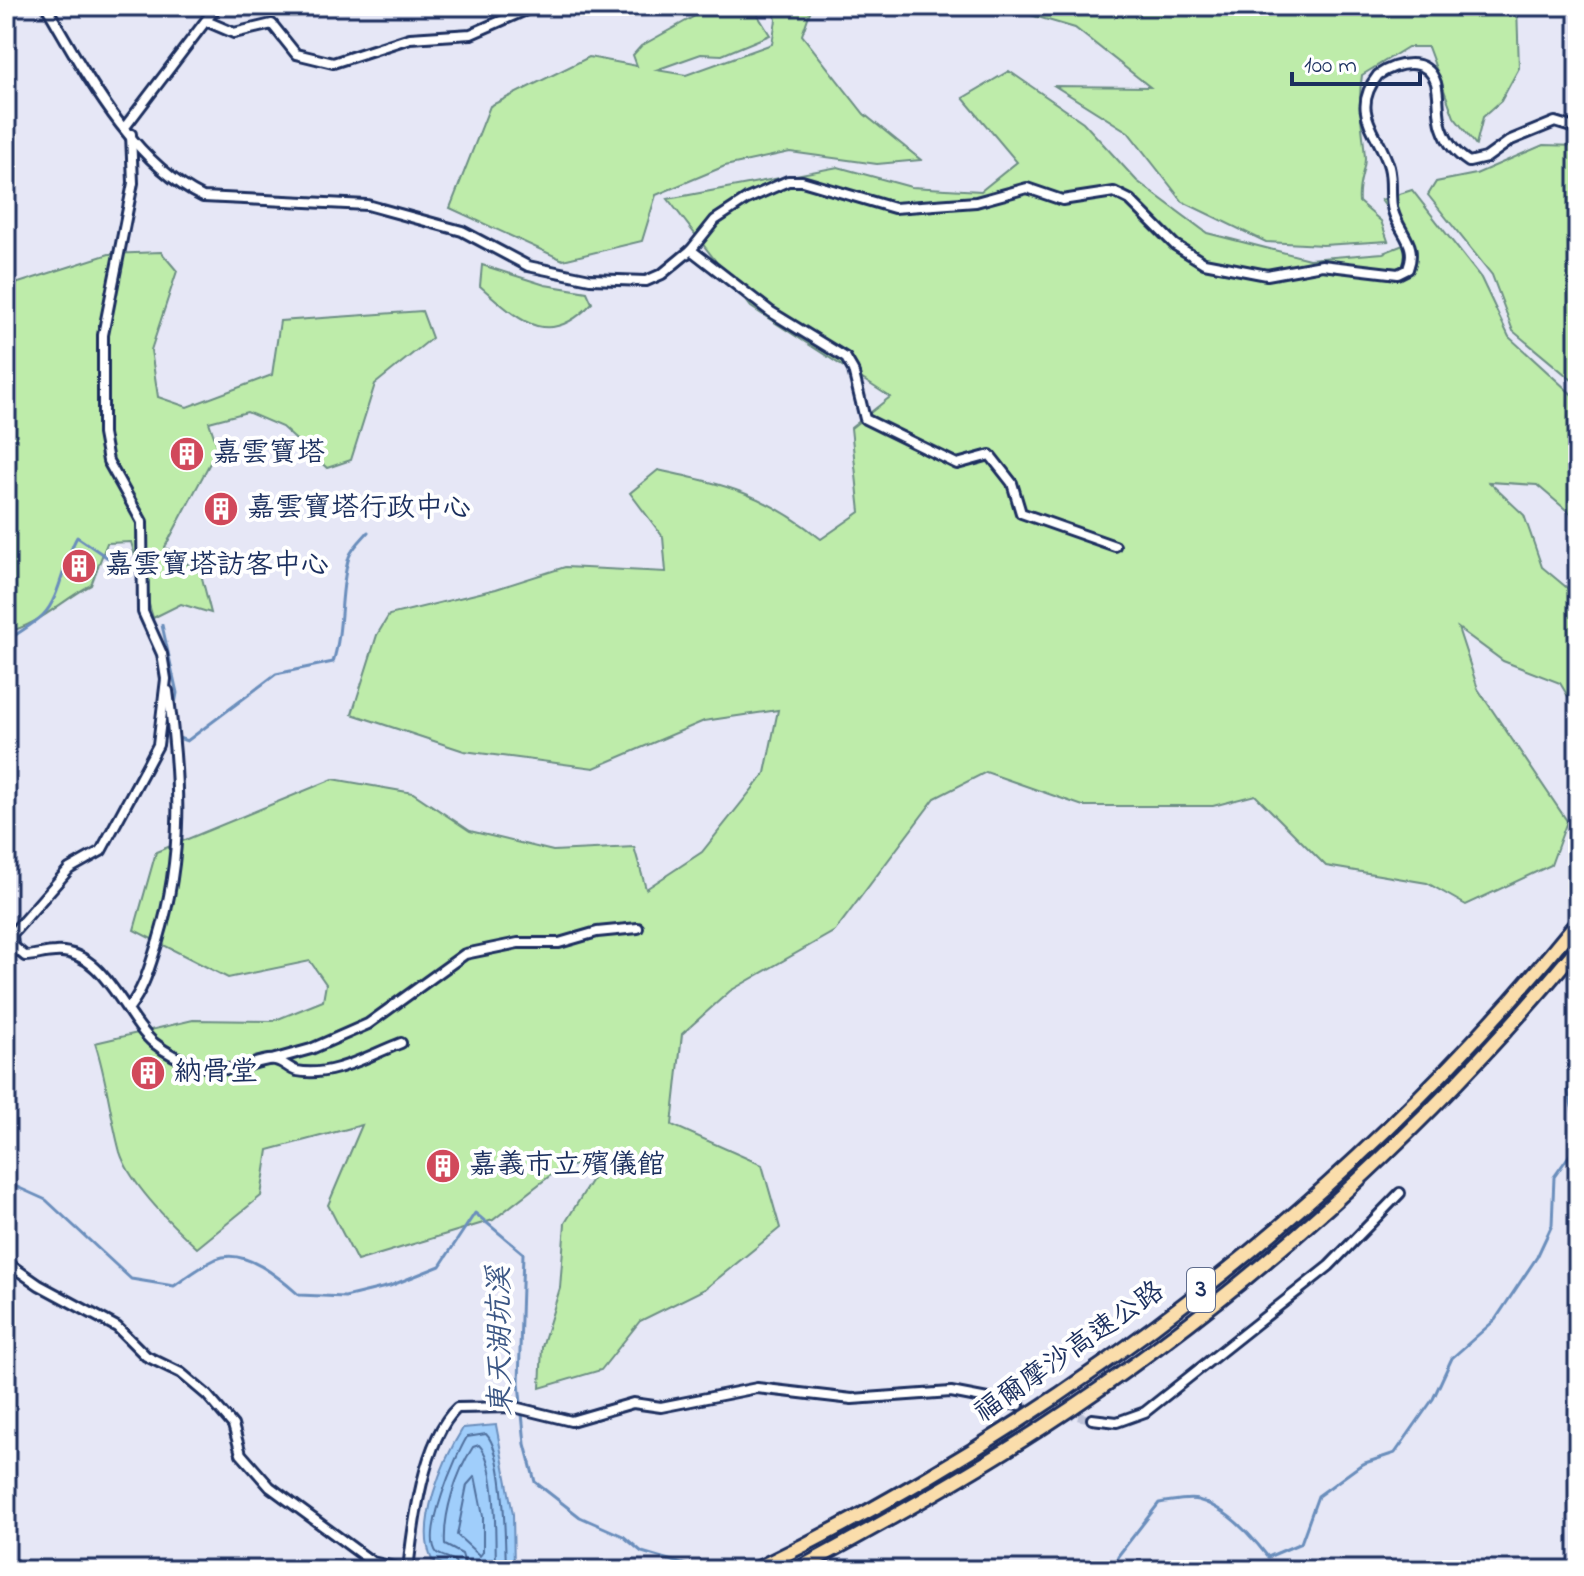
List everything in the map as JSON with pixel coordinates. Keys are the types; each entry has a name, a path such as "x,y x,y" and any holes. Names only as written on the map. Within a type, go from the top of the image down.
{"highway":[{"name":"福爾摩沙高速公路","path":"754,1570 926,1478 1034,1411 1150,1331 1285,1223 1404,1115 1578,921"},
{"name":"福爾摩沙高速公路","path":"796,1570 925,1500 1044,1426 1185,1325 1295,1236 1411,1130 1578,947"}],"street":[{"path":"46,6 100,99 128,130 149,160 180,186 203,197 367,205 462,231 528,266 574,276 646,281 662,274 691,250 715,220 765,189 788,181 802,181 894,208 976,202 1027,188 1062,200 1105,192 1122,194 1175,245 1204,263 1267,275 1322,265 1398,274 1408,269 1412,258 1411,244 1394,212 1389,166 1370,130 1366,95 1378,75 1409,63 1421,65 1431,72 1436,85 1442,129 1452,148 1469,162 1486,158 1511,140 1555,122 1578,129"},
{"path":"129,1008 143,990 163,922 175,867 179,781 162,654 143,612 142,522 108,461 103,434 103,335 133,183 128,130 217,6"},
{"path":"206,21 234,33 272,24 296,54 333,63 410,38 471,34 535,6"},
{"path":"691,250 771,312 846,358 853,370 865,419 957,464 990,455 1012,483 1021,513 1115,546"},
{"path":"6,956 13,946 12,934 59,879 101,851 158,745 166,679"},
{"path":"13,946 25,956 57,951 74,956 107,979 138,1026 155,1044 206,1068 236,1068 311,1049 368,1024 465,954 518,943 559,943 597,932 638,928"},
{"path":"274,1059 296,1071 330,1070 401,1043"},
{"path":"1092,1419 1117,1422 1145,1412 1329,1266 1400,1193"},
{"path":"6,1262 39,1285 117,1327 146,1356 181,1373 207,1395 233,1425 241,1454 270,1487 372,1562 408,1570 415,1509 435,1437 457,1408 514,1407 571,1421 633,1403 661,1407 757,1388 852,1399 951,1392 1019,1405"}],"green space":[{"path":"713,6 755,11 770,35 722,55 701,54 656,70 686,75 772,44 776,20 773,6 812,6 802,35 864,114 921,160 877,164 790,152 725,166 656,195 642,241 563,260 450,208 490,106 589,57 637,66 633,55 641,46"},
{"path":"1000,6 1517,6 1519,68 1501,101 1483,117 1476,145 1454,117 1428,47 1408,47 1362,75 1360,107 1365,158 1359,202 1381,221 1388,241 1323,245 1266,242 1183,202 1128,132 1055,86 1150,87 1075,28"},
{"path":"1009,71 1083,122 1137,181 1207,233 1309,259 1383,253 1411,242 1381,200 1412,190 1481,278 1509,337 1578,400 1578,520 1537,485 1489,482 1524,515 1542,567 1578,597 1578,713 1560,683 1503,661 1458,628 1478,689 1567,821 1551,865 1466,905 1427,883 1326,866 1255,795 1213,806 1083,806 986,772 935,798 835,931 730,991 682,1034 672,1125 762,1165 780,1228 705,1289 640,1321 601,1370 540,1388 542,1347 560,1288 565,1223 604,1160 560,1168 493,1220 357,1261 328,1205 362,1125 268,1150 261,1196 197,1248 153,1204 125,1164 95,1043 193,1020 273,1021 323,1001 326,984 310,961 228,978 134,930 156,852 333,779 413,793 470,831 553,851 634,847 646,889 702,852 765,773 778,710 704,721 594,768 464,751 352,714 377,635 389,615 496,589 565,567 666,572 663,537 630,493 658,470 705,481 763,501 821,539 860,512 851,428 890,397 751,307 668,199 838,167 911,187 981,191 1017,162 963,98"},
{"path":"1543,145 1578,146 1578,385 1513,331 1492,275 1428,195 1436,182 1476,174"},
{"path":"161,252 177,271 151,350 158,397 187,407 272,375 280,321 422,311 432,338 375,384 351,460 327,468 282,427 247,412 209,422 218,448 165,547 201,574 211,613 181,604 153,618 131,542 107,543 91,585 29,624 6,632 6,287 109,254"},
{"path":"482,265 545,285 587,292 592,303 561,325 533,325 520,319 480,286"}],"water":[{"path":"496,1425 513,1514 514,1570 458,1570 432,1560 427,1529 429,1511 440,1474 463,1428"}],"waterway":[{"path":"176,737 187,741 276,674 333,662 349,557 368,532"},
{"path":"6,642 39,619 49,608 77,537 111,560"},
{"path":"162,625 177,693 174,710"},
{"name":"東天湖坑溪","path":"1578,1082 1568,1090 1578,1132"},
{"name":"東天湖坑溪","path":"1114,1570 1118,1556 1159,1503 1178,1500 1198,1500 1218,1509 1246,1531 1268,1557 1301,1543 1318,1496 1362,1464 1395,1453 1433,1399 1452,1358 1495,1320 1537,1257 1552,1225 1554,1177 1578,1143"},
{"name":"東天湖坑溪","path":"6,1182 46,1200 131,1279 174,1286 216,1259 238,1257 261,1266 299,1295 345,1297 390,1286 440,1266 475,1213 523,1253 519,1383 525,1444 535,1482 580,1517 623,1536 642,1552 686,1565 691,1570"}],"tunnel":[{"path":"1019,1405 1092,1419"}],"place":[{"name":"嘉雲寶塔","path":"187,454"},
{"name":"嘉雲寶塔行政中心","path":"221,509"},
{"name":"嘉雲寶塔訪客中心","path":"79,566"},
{"name":"納骨堂","path":"148,1073"},
{"name":"嘉義市立殯儀館","path":"443,1166"}]}
